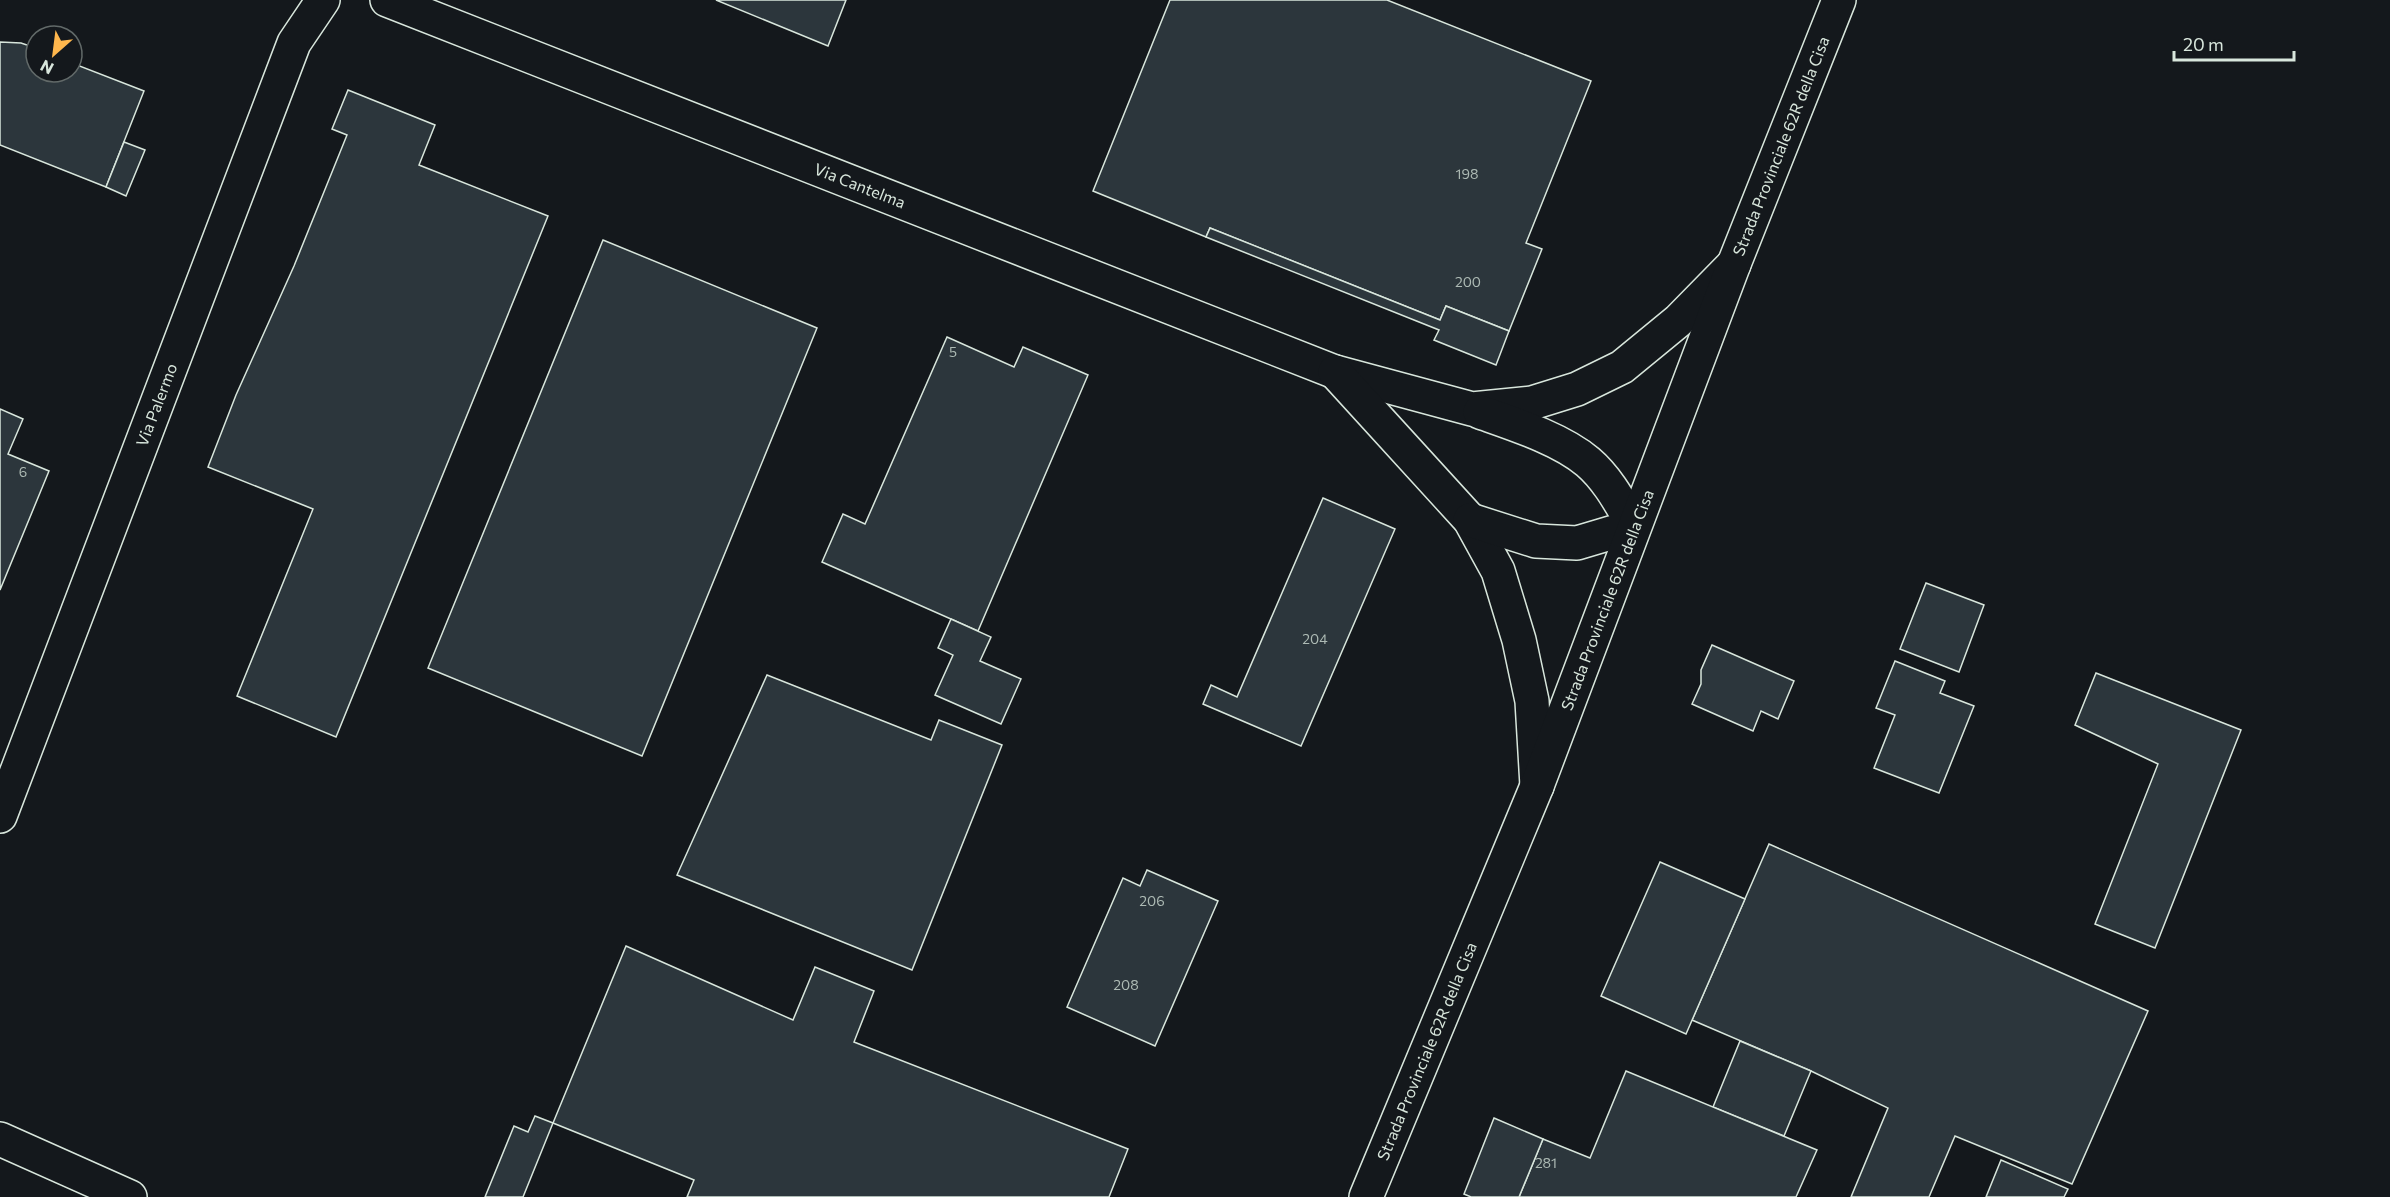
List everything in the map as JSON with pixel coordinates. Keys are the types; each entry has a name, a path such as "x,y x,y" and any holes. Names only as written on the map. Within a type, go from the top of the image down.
{"street":[{"name":"Via Palermo","path":"0,816 294,43 323,0"},
{"name":"Via Cantelma","path":"387,0 1335,372 1472,409"},
{"name":"Strada Provinciale 62R della Cisa","path":"1366,1197 1537,786 1734,264 1839,0"},
{"path":"1472,409 1532,403 1577,389 1622,367 1678,321 1734,264"},
{"path":"1335,372 1470,520 1498,571 1519,640 1532,701 1537,786"},
{"path":"1470,520 1536,541 1577,543 1634,526 1612,490 1588,462 1558,444 1472,409"},
{"path":"0,1139 130,1197"}],"building":[{"path":"716,0 846,0 828,46"},
{"path":"1170,0 1387,0 1591,81 1526,243 1542,249 1509,331 1446,306 1440,320 1210,228 1206,237 1093,191"},
{"path":"0,42 24,44 24,84 84,84 84,68 144,91 106,187 0,145"},
{"path":"348,90 435,125 419,165 548,216 336,737 237,696 313,509 208,467 236,395 294,266 347,135 332,129"},
{"path":"124,142 145,150 126,196 106,187"},
{"path":"1210,228 1440,320 1446,306 1509,331 1496,365 1434,340 1439,330 1206,237"},
{"path":"603,240 817,328 642,756 428,668"},
{"path":"947,337 1014,367 1023,347 1088,375 978,631 822,562 843,514 865,524"},
{"path":"0,409 23,419 8,454 49,471 0,590"},
{"path":"1323,498 1395,529 1301,746 1203,704 1211,685 1237,697"},
{"path":"1926,583 1984,605 1959,672 1900,649"},
{"path":"951,619 991,637 980,661 1021,679 1001,724 935,695 953,655 938,648"},
{"path":"1712,645 1794,681 1778,719 1761,711 1753,731 1692,704 1701,684 1701,670"},
{"path":"1895,661 1945,681 1940,693 1974,706 1939,793 1874,768 1895,715 1876,708"},
{"path":"2096,673 2241,730 2155,948 2095,924 2158,764 2075,725"},
{"path":"767,675 931,740 939,720 1002,745 912,970 677,875"},
{"path":"1769,844 2148,1011 2072,1184 1955,1136 1929,1197 1851,1197 1888,1108 1811,1071 1692,1020"},
{"path":"1660,862 1745,899 1686,1034 1601,996"},
{"path":"1147,870 1218,901 1155,1046 1067,1007 1123,878 1140,886"},
{"path":"626,946 793,1020 815,967 874,991 854,1042 1128,1149 1109,1197 687,1197 694,1180 553,1123"},
{"path":"1740,1041 1811,1071 1784,1136 1713,1107"},
{"path":"1626,1071 1817,1150 1796,1197 1519,1197 1543,1139 1590,1158"},
{"path":"535,1116 553,1123 523,1197 485,1197 514,1126 528,1132"},
{"path":"1494,1118 1543,1139 1519,1197 1471,1197 1464,1194"},
{"path":"2001,1160 2068,1189 2064,1197 1986,1197"}]}
